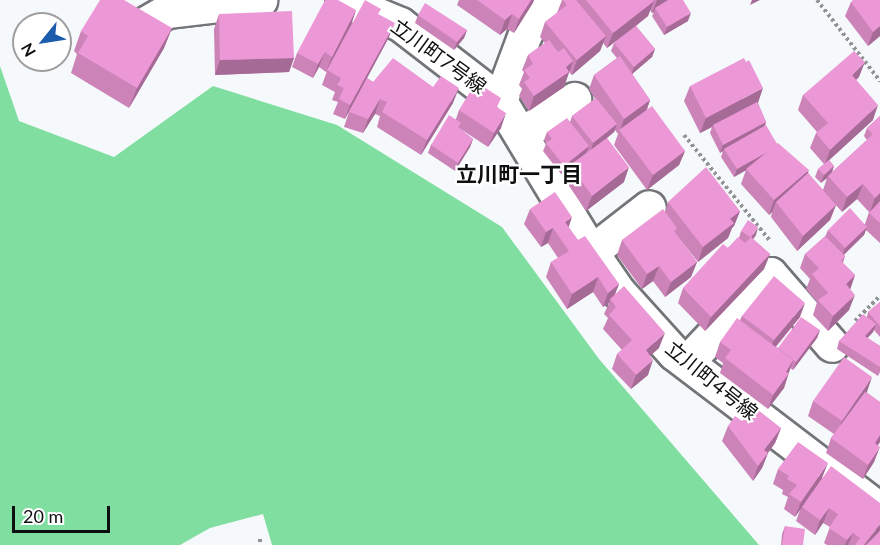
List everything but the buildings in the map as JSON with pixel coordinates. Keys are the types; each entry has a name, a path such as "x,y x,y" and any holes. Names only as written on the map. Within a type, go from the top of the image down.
{"street":[{"path":"139,27 167,11 260,0"},
{"name":"立川町7号線","path":"342,0 402,10 500,101"},
{"path":"500,101 525,34 546,0"},
{"path":"522,134 574,99"},
{"name":"立川町4号線","path":"500,101 522,134 591,252 618,291 687,362 880,510"},
{"path":"591,252 649,207"},
{"path":"687,362 771,274 832,345"}],"path":[{"path":"817,0 880,81"},
{"path":"684,135 785,258 771,274"},
{"path":"260,539 260,545"}],"green space":[{"path":"0,66 19,121 114,157 213,86 337,125 502,227 599,359 759,545 272,545 263,514 210,528 180,545 0,545"}],"district":[{"name":"立川町一丁目","path":"519,174"}]}
